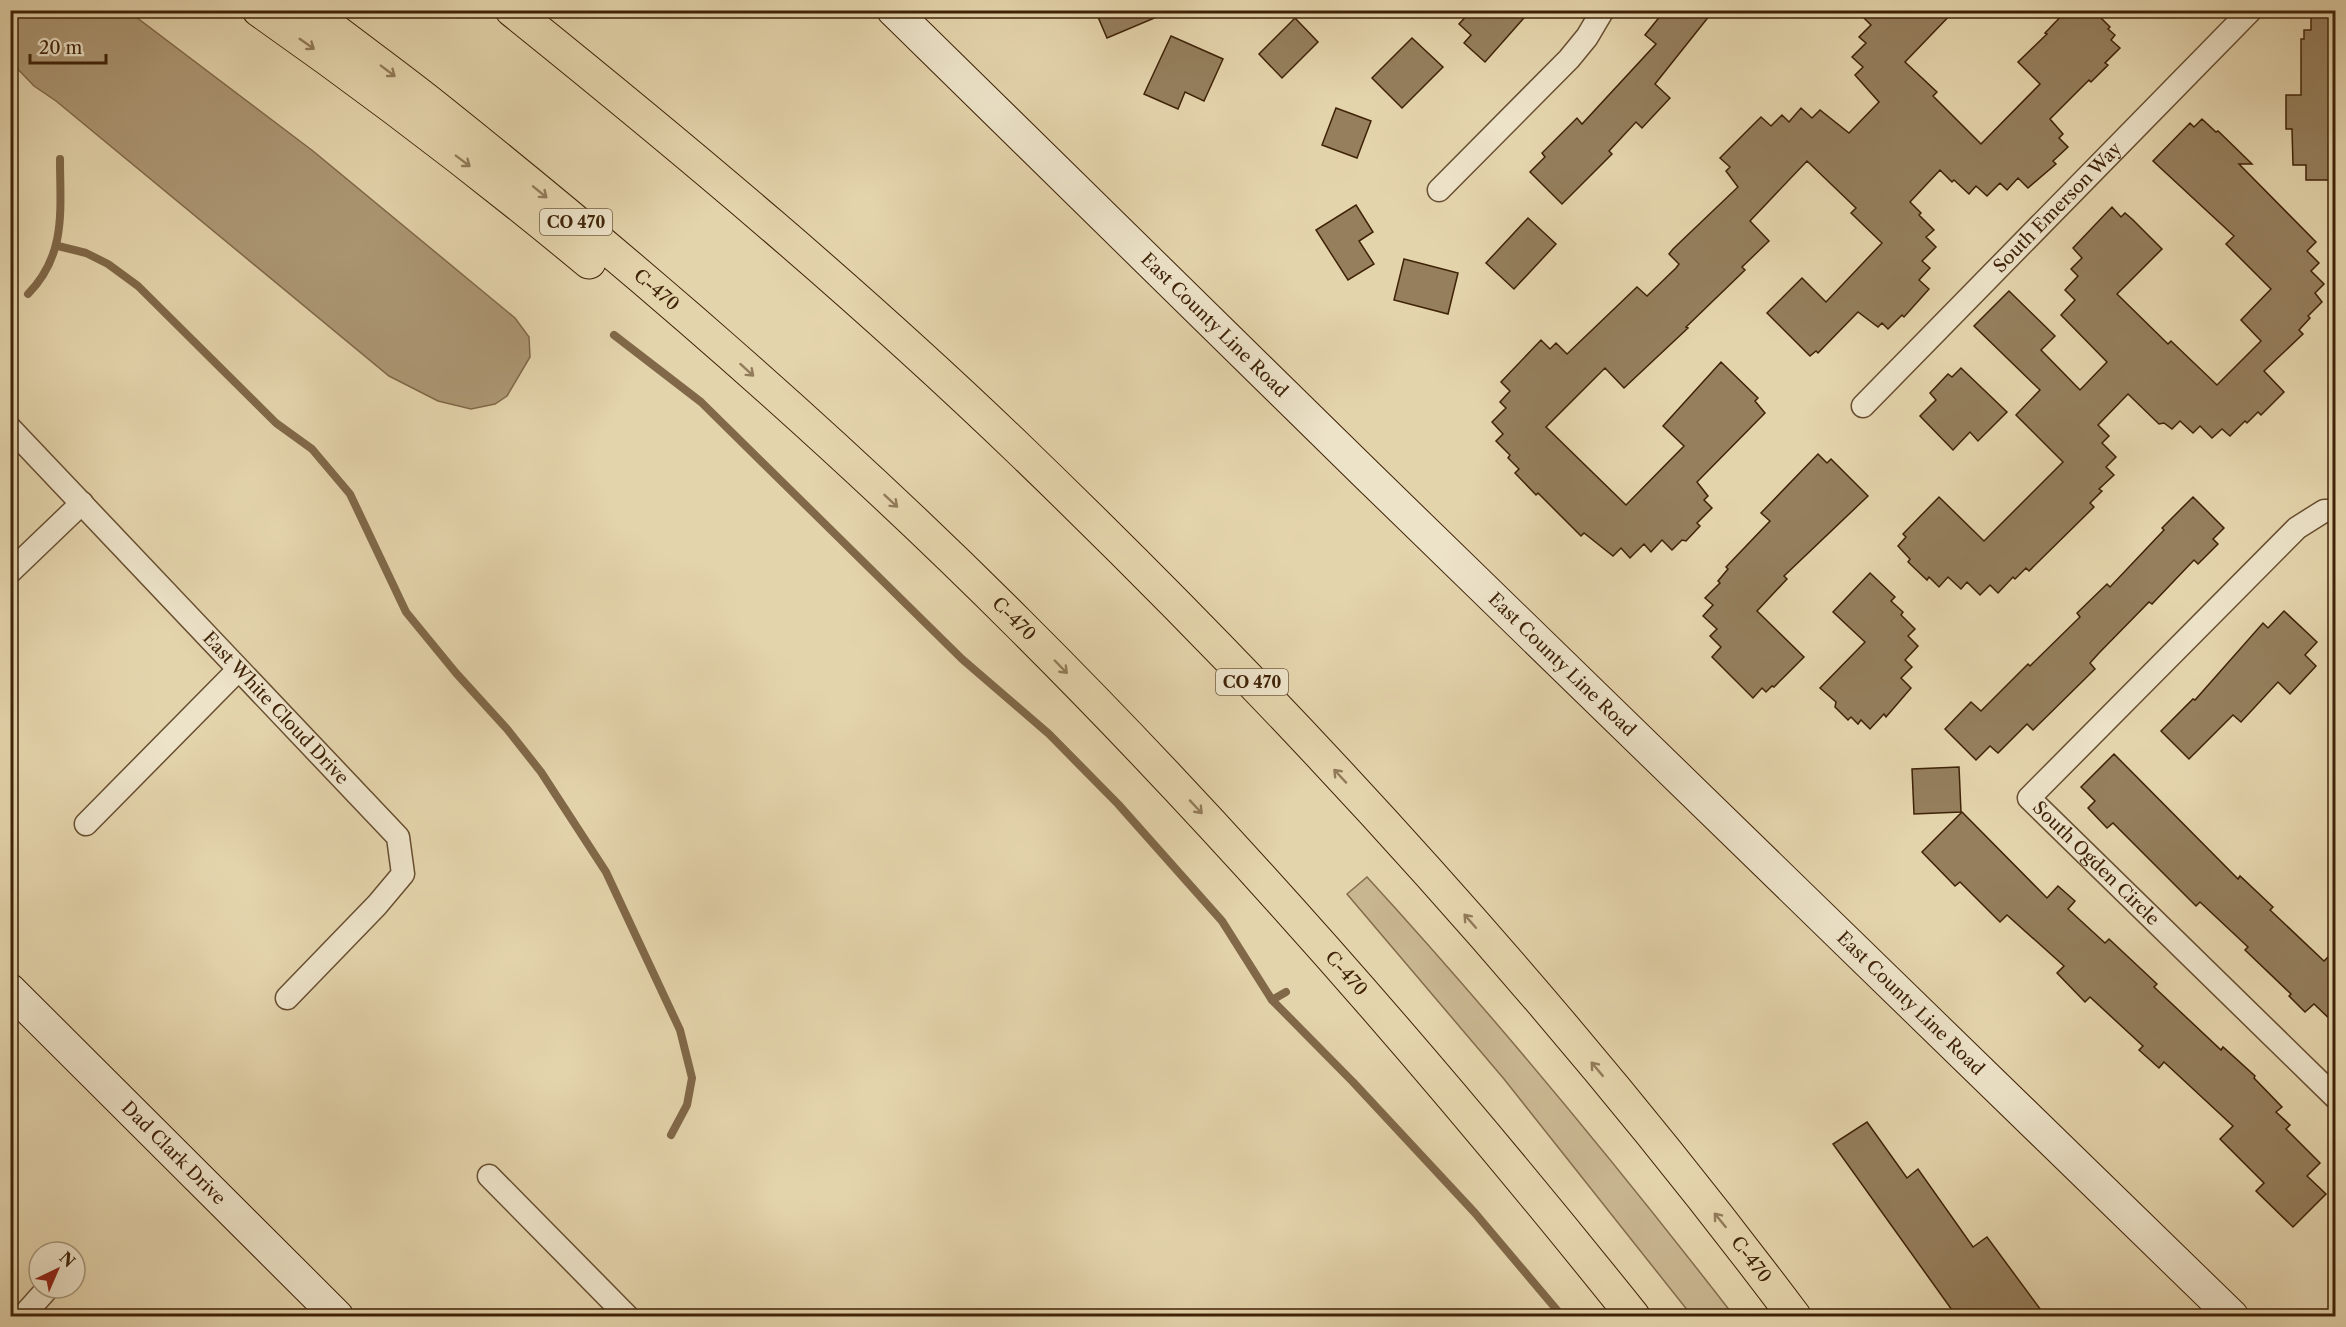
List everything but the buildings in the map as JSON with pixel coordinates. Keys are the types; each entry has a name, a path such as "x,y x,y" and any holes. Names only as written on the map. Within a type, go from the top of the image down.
{"highway":[{"path":"259,10 481,174 636,302 703,331"},
{"name":"C-470","path":"308,10 513,170 703,331 934,542 1020,625 1178,787 1270,887 1410,1046 1532,1190 1633,1317"},
{"name":"C-470","path":"512,10 707,169 924,361 1069,498 1241,671 1382,822 1525,983 1691,1184 1794,1317"},
{"path":"538,10 627,84 640,114"}],"main road":[{"name":"East County Line Road","path":"893,10 1359,468 2232,1317"},
{"name":"Dad Clark Drive","path":"10,990 337,1317"}],"street":[{"path":"1439,190 1569,59 1587,37 1603,10"},
{"name":"South Emerson Way","path":"1863,406 2252,10"},
{"name":"East White Cloud Drive","path":"10,428 398,837 403,874 377,905 287,998"},
{"path":"10,572 82,503"},
{"name":"South Ogden Circle","path":"2336,511 2324,511 2297,528 2029,798 2336,1098"},
{"path":"86,824 238,670"},
{"path":"489,1176 627,1317"},
{"path":"23,1317 38,1300"}],"shaded area":[{"path":"11,10 128,11 313,151 515,318 529,337 530,357 507,396 495,404 471,409 438,401 389,376 56,101 34,86 11,62"},
{"path":"1367,877 1555,1093 1734,1316 1692,1316 1504,1079 1347,894"}],"waterway":[{"path":"28,294 41,279 49,263 59,231 60,159"},
{"path":"58,246 86,253 108,264 138,286 276,423 312,449 350,494 406,612 541,772 606,872 680,1030 692,1078 687,1105 671,1135"},
{"path":"614,335 701,402 962,659 1049,734 1118,804 1222,921 1272,1000 1353,1082 1475,1213 1562,1316"},
{"path":"1272,1000 1286,992"}]}
